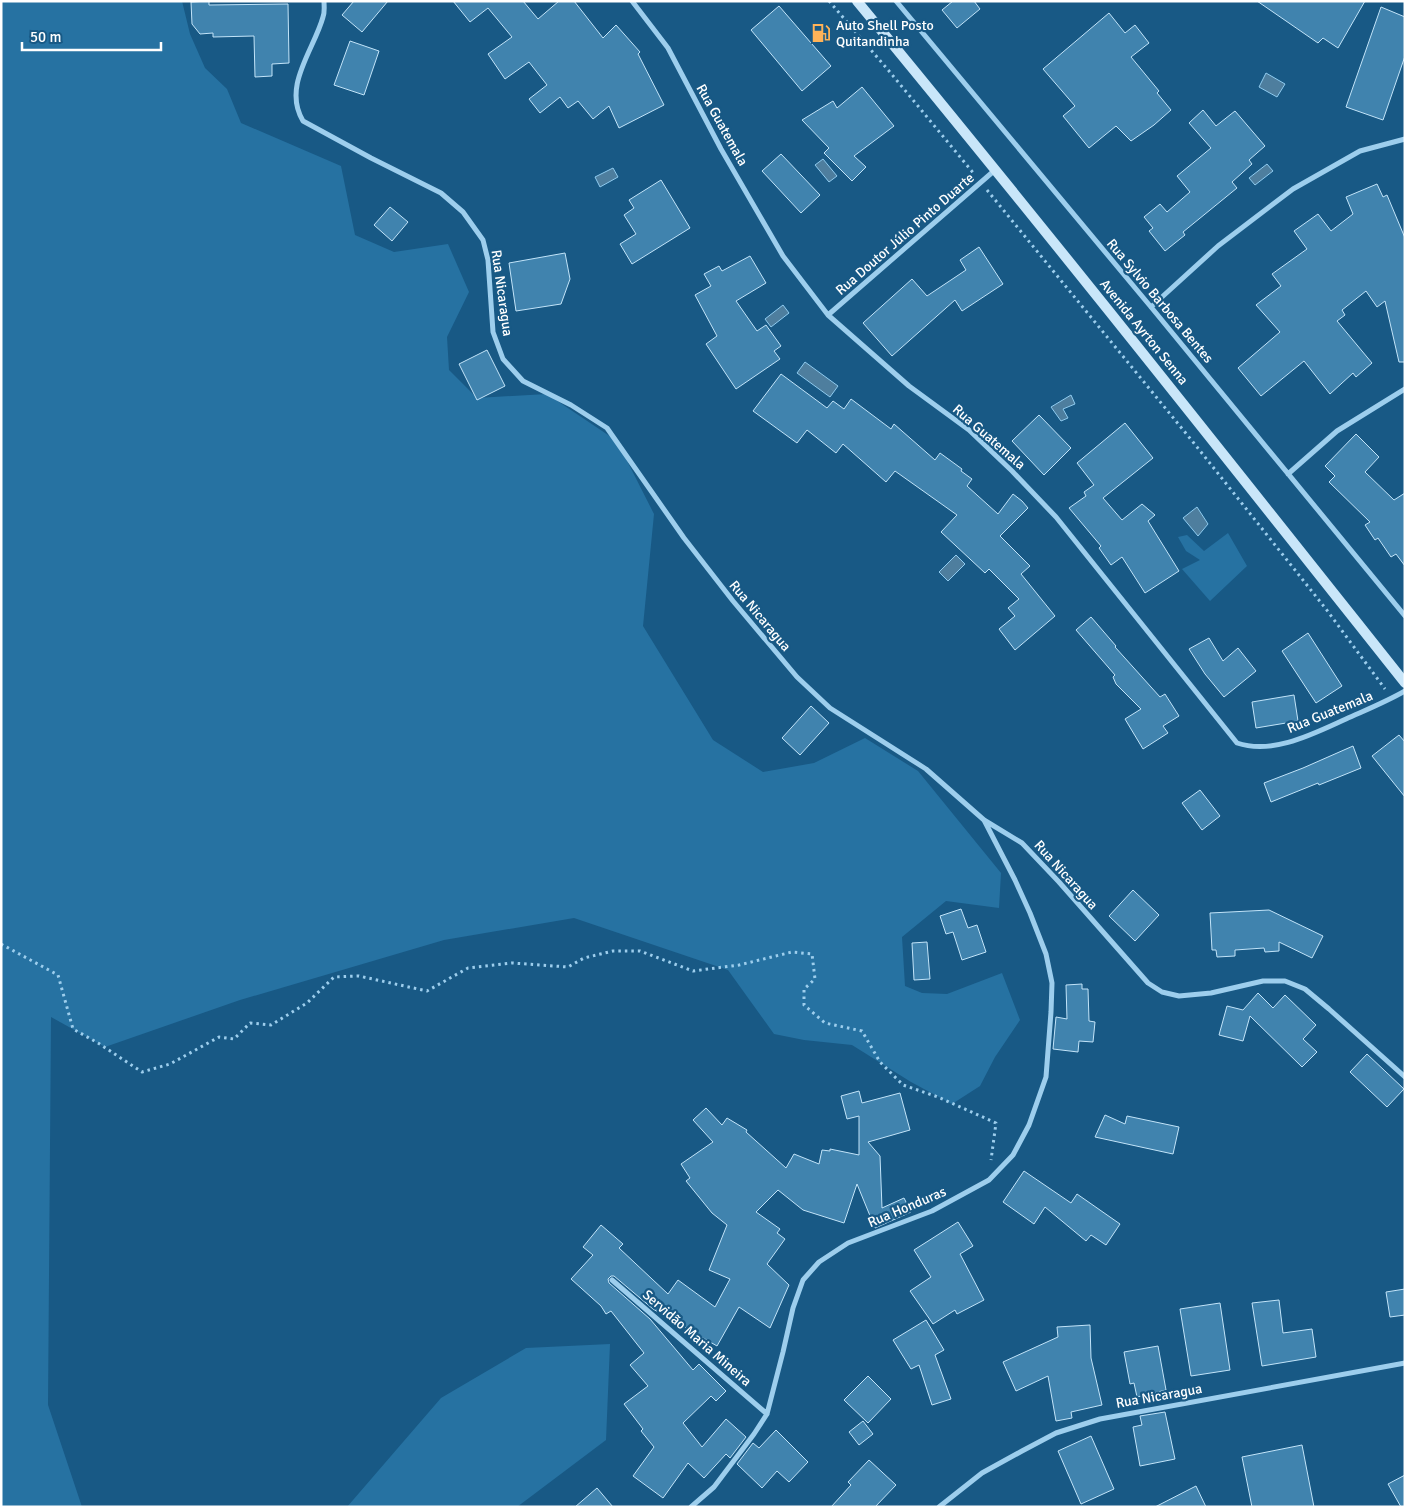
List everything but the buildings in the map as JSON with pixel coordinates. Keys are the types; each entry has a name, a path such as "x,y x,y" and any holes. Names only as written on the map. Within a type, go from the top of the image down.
{"main road":[{"name":"Avenida Ayrton Senna","path":"857,1 996,169 1405,683"}],"street":[{"name":"Rua Nicaragua","path":"324,1 324,15 298,78 296,102 303,121 370,158 441,192 463,212 483,240 488,260 493,332 503,359 524,381 571,405 606,428 732,602 797,677 830,708 926,769 984,820 1022,843 1148,983 1162,992 1179,996 1211,993 1263,981 1285,981 1311,994 1405,1077"},
{"name":"Rua Guatemala","path":"632,1 668,48 721,149 783,256 828,315 909,386 969,430 1056,517 1237,743 1249,747 1298,740 1390,700 1405,691"},
{"name":"Rua Sylvio Barbosa Bentes","path":"896,1 1405,616"},
{"path":"1151,307 1218,246 1293,189 1360,152 1405,139"},
{"name":"Rua Doutor Júlio Pinto Duarte","path":"828,315 996,169"},
{"path":"1288,474 1337,431 1405,389"},
{"name":"Rua Honduras","path":"691,1507 714,1487 767,1414 793,1308 803,1280 819,1262 848,1243 932,1211 989,1180 1013,1155 1029,1124 1046,1077 1052,983 1046,954 1030,913 984,820"},
{"name":"Servidão Maria Mineira","path":"612,1280 767,1414"},
{"name":"Rua Nicaragua","path":"939,1507 982,1473 1056,1433 1074,1427 1100,1419 1405,1363"}],"path":[{"path":"829,1 1193,442 1314,594 1384,686 1390,700"},
{"path":"1,944 58,975 73,1029 142,1072 170,1064 219,1037 234,1039 250,1023 271,1025 307,1003 334,977 359,976 427,991 468,968 512,963 568,967 584,958 614,951 640,951 693,971 739,966 792,952 812,954 816,979 804,989 804,1005 825,1023 862,1030 880,1062 903,1085 938,1097 996,1123 989,1180"}],"shaded area":[{"path":"1,1 182,1 190,34 205,68 227,89 241,123 341,166 355,235 394,252 448,244 469,292 447,337 449,370 477,398 547,394 617,441 654,514 643,626 713,740 763,772 814,763 865,738 918,771 1001,873 999,908 946,901 902,937 905,986 922,993 947,994 1002,973 1020,1020 995,1057 980,1086 952,1104 911,1082 852,1045 804,1040 774,1034 728,970 574,918 444,940 240,1000 105,1047 51,1017 48,1405 82,1507 1,1507"},
{"path":"1266,73 1285,84 1277,97 1259,87"},
{"path":"823,159 837,176 829,182 815,165"},
{"path":"1267,164 1273,171 1255,185 1249,178"},
{"path":"613,168 618,177 600,187 595,177"},
{"path":"783,305 789,313 771,327 765,319"},
{"path":"805,362 838,386 830,397 797,373"},
{"path":"1071,395 1075,404 1063,409 1068,418 1061,421 1051,407"},
{"path":"1197,507 1208,524 1198,536 1183,518"},
{"path":"1228,533 1247,566 1210,601 1182,569 1200,560 1186,551 1178,537 1187,535 1204,551"},
{"path":"956,555 965,564 948,581 939,572"},
{"path":"610,1344 606,1440 517,1507 347,1507 441,1398 526,1348"}],"place":[{"name":"Auto Shell Posto Quitandinha","path":"821,33"}]}
